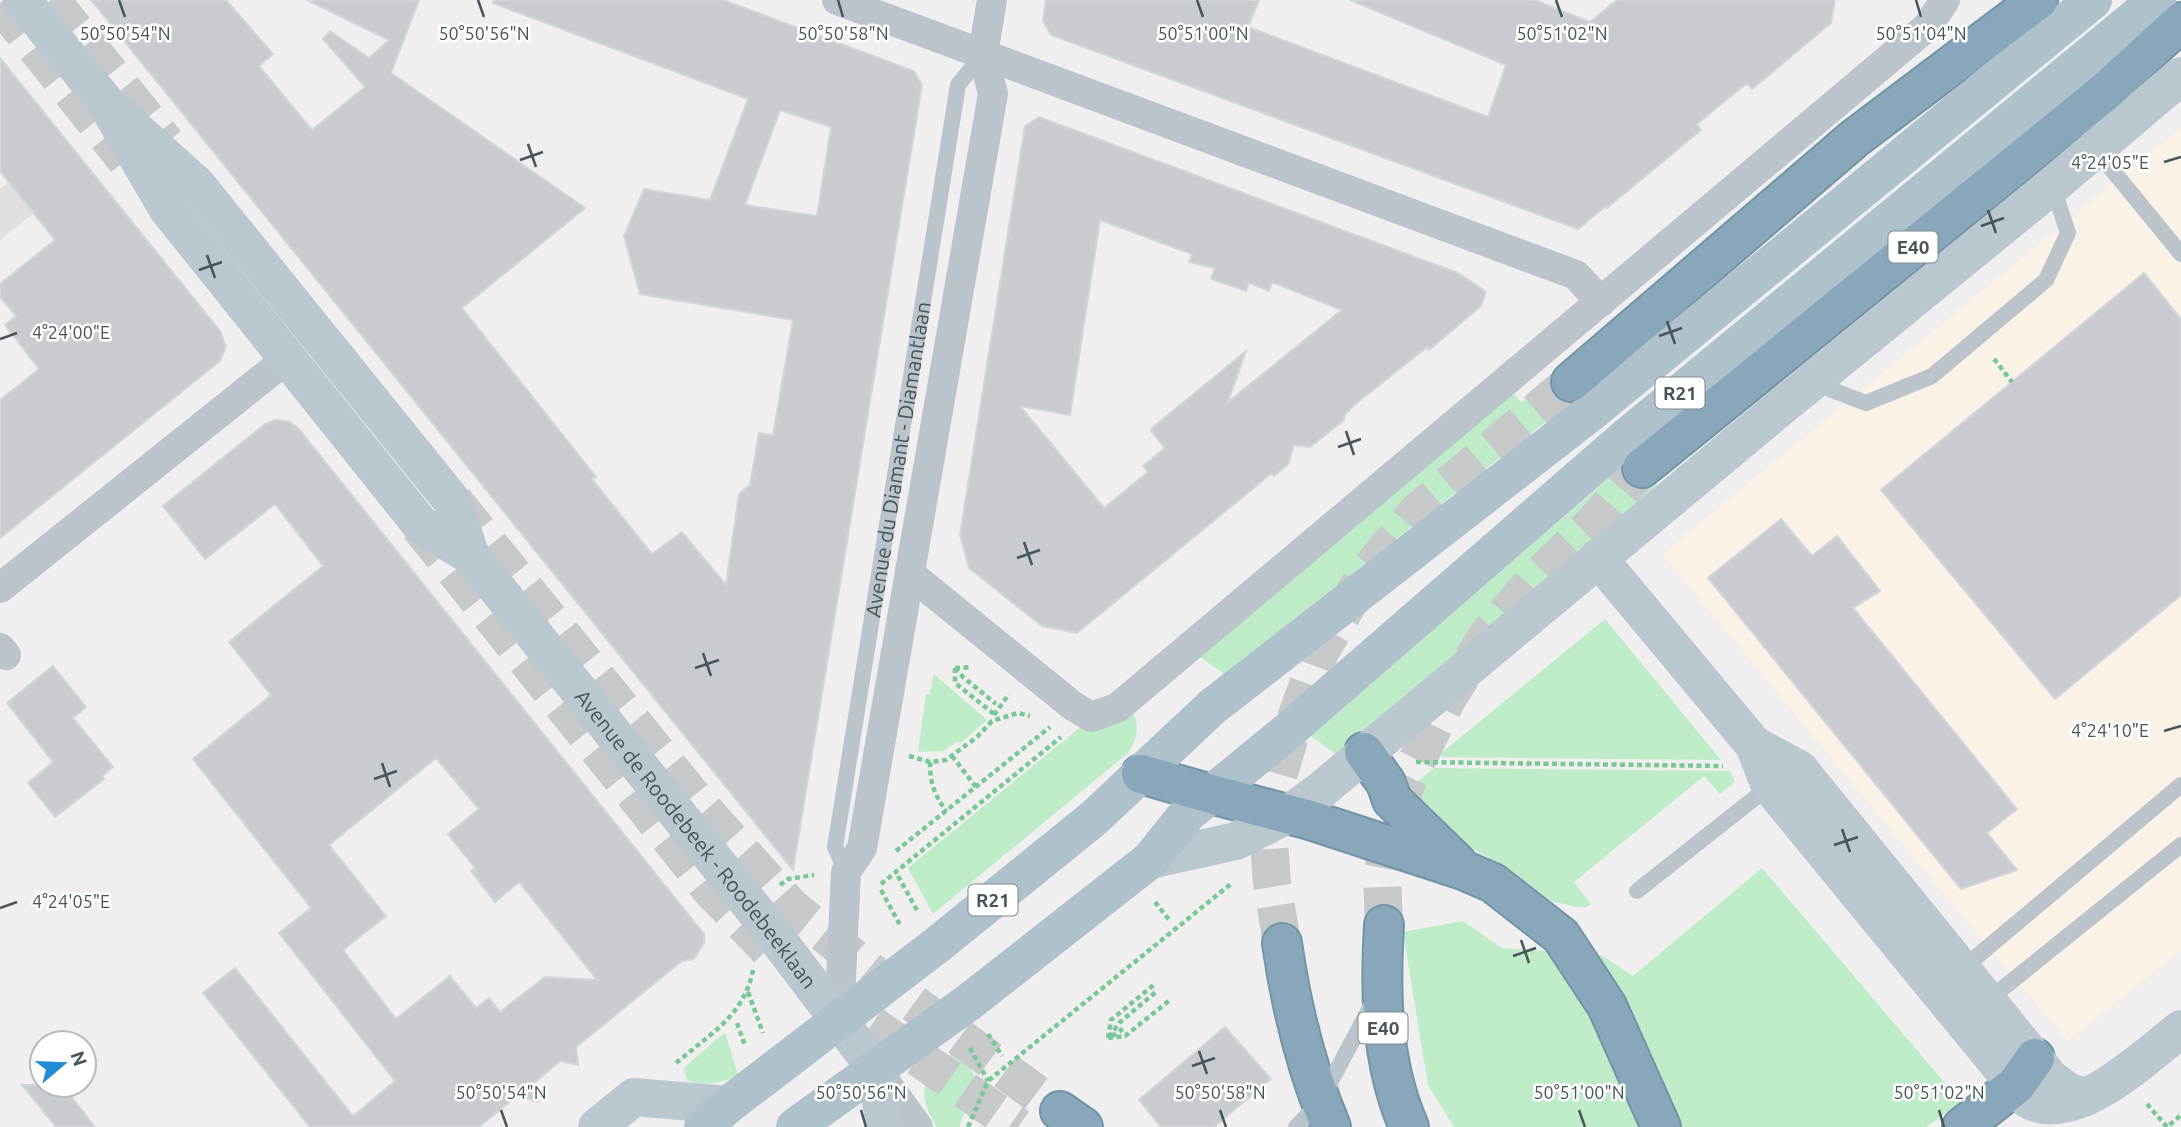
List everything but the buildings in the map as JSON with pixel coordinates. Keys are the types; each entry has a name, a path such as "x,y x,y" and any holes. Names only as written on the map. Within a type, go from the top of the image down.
{"highway":[{"path":"1571,382 1855,138 2038,0"},
{"name":"E40","path":"1642,468 2106,91 2181,22"},
{"path":"1364,752 1386,783 1392,800 1463,870"},
{"path":"1141,774 1320,823 1463,870 1493,883 1561,936 1607,1006 1661,1127"},
{"name":"E40","path":"1384,925 1384,1030 1397,1100 1409,1127"},
{"path":"1282,943 1290,996 1316,1118"},
{"path":"1962,1127 2025,1072"}],"main road":[{"name":"R21","path":"716,1116 937,945 1094,818 1212,707 1590,413 2093,0"},
{"name":"R21","path":"795,1127 1149,877 1188,813 1266,749 1623,440 2157,0"}],"street":[{"name":"Avenue de Roodebeek - Roodebeeklaan","path":"22,0 106,103 196,184 452,501 471,556"},
{"path":"837,0 1576,275 1601,302"},
{"name":"Avenue du Diamant - Diamantlaan","path":"839,1020 833,873 862,848 993,94 983,54 992,0"},
{"path":"909,574 1074,715 1117,708 1928,26 1945,0"},
{"path":"1149,877 1236,841 1287,815 1320,791 1598,558 2053,186 2181,76"},
{"name":"Avenue de Roodebeek - Roodebeeklaan","path":"106,103 167,208 421,524 471,556 765,923 918,1127"},
{"name":"Avenue de Roodebeek - Roodebeeklaan","path":"288,358 359,388"},
{"path":"0,588 288,358"},
{"path":"1598,558 1741,756 1770,786 1919,968 2025,1072"},
{"path":"1741,756 1800,769 1988,1001 2025,1072 2027,1099 2039,1106 2053,1107 2100,1091 2181,1029"},
{"path":"865,1127 876,1069"},
{"path":"876,1069 885,1127"},
{"path":"597,1127 634,1097 716,1116"}],"lane":[{"name":"Avenue du Diamant - Diamantlaan","path":"833,873 958,85 983,54"},
{"path":"2095,149 2181,254"},
{"path":"1814,380 1866,403 1932,376 2046,280 2068,233 2053,186"},
{"path":"1962,968 2181,785"},
{"path":"1637,891 1770,786"},
{"path":"1919,968 1988,1001 2181,845"},
{"path":"1316,1118 1382,986"}],"path":[{"path":"1989,354 2012,382"},
{"path":"955,667 970,666"},
{"path":"955,667 966,674"},
{"path":"955,667 996,704"},
{"path":"955,667 955,683 994,714"},
{"path":"906,755 930,762 946,760 977,737 992,721 996,710 1016,685"},
{"path":"992,721 1018,713 1074,715"},
{"path":"887,858 976,787 1074,715"},
{"path":"878,886 1074,726 1074,715"},
{"path":"952,756 976,787"},
{"path":"1416,762 1741,756"},
{"path":"930,762 930,783 935,796 946,811"},
{"path":"776,888 788,878 833,873"},
{"path":"898,876 924,921"},
{"path":"968,1127 988,1081 1241,876"},
{"path":"1149,877 1170,921"},
{"path":"1108,1038 1111,1020 1156,983"},
{"path":"1108,1038 1119,1023 1157,991"},
{"path":"634,1097 733,1015 747,992"},
{"path":"1108,1038 1125,1036 1170,1000"},
{"path":"984,1027 1002,1056"},
{"path":"1108,1038 1123,1029"},
{"path":"2146,1103 2166,1127 2181,1115"}],"shaded area":[{"path":"2181,127 2181,951 2068,1041 1662,554"},
{"path":"64,137 89,169 0,240 0,189"}],"green space":[{"path":"1561,368 1581,394 1224,674 1196,654 1511,390 1521,402"},
{"path":"1633,457 1661,490 1338,756 1311,736"},
{"path":"1605,619 1721,760 1442,757 1440,754"},
{"path":"934,674 987,720 961,743 958,741 943,751 918,752 926,694 930,694"},
{"path":"1133,712 1136,733 1128,753 933,914 908,868 1082,726"},
{"path":"1434,768 1730,771 1735,782 1720,794 1704,776 1574,882 1591,904 1576,907 1551,901 1511,870 1436,828 1405,792"},
{"path":"1762,868 1961,1102 1926,1127 1454,1127 1428,1085 1403,932 1463,921 1502,948 1601,955 1633,976"},
{"path":"724,1033 738,1075 712,1083 687,1080 684,1071 686,1066"},
{"path":"959,1047 977,1081 959,1127 937,1127 929,1113 924,1091 932,1073"}],"tunnel":[{"path":"51,0 166,143"},
{"path":"0,3 126,160"},
{"path":"1282,943 1272,883 1268,829 1275,787 1292,729 1320,652 1365,575 1417,512 1571,382"},
{"path":"1384,925 1382,876 1391,829 1408,779 1447,699 1489,633 1536,579 1593,524 1642,468"},
{"path":"454,501 701,807 790,906 875,975 1060,1111"},
{"path":"419,526 712,891 768,949"},
{"path":"825,992 1018,1127"}]}
